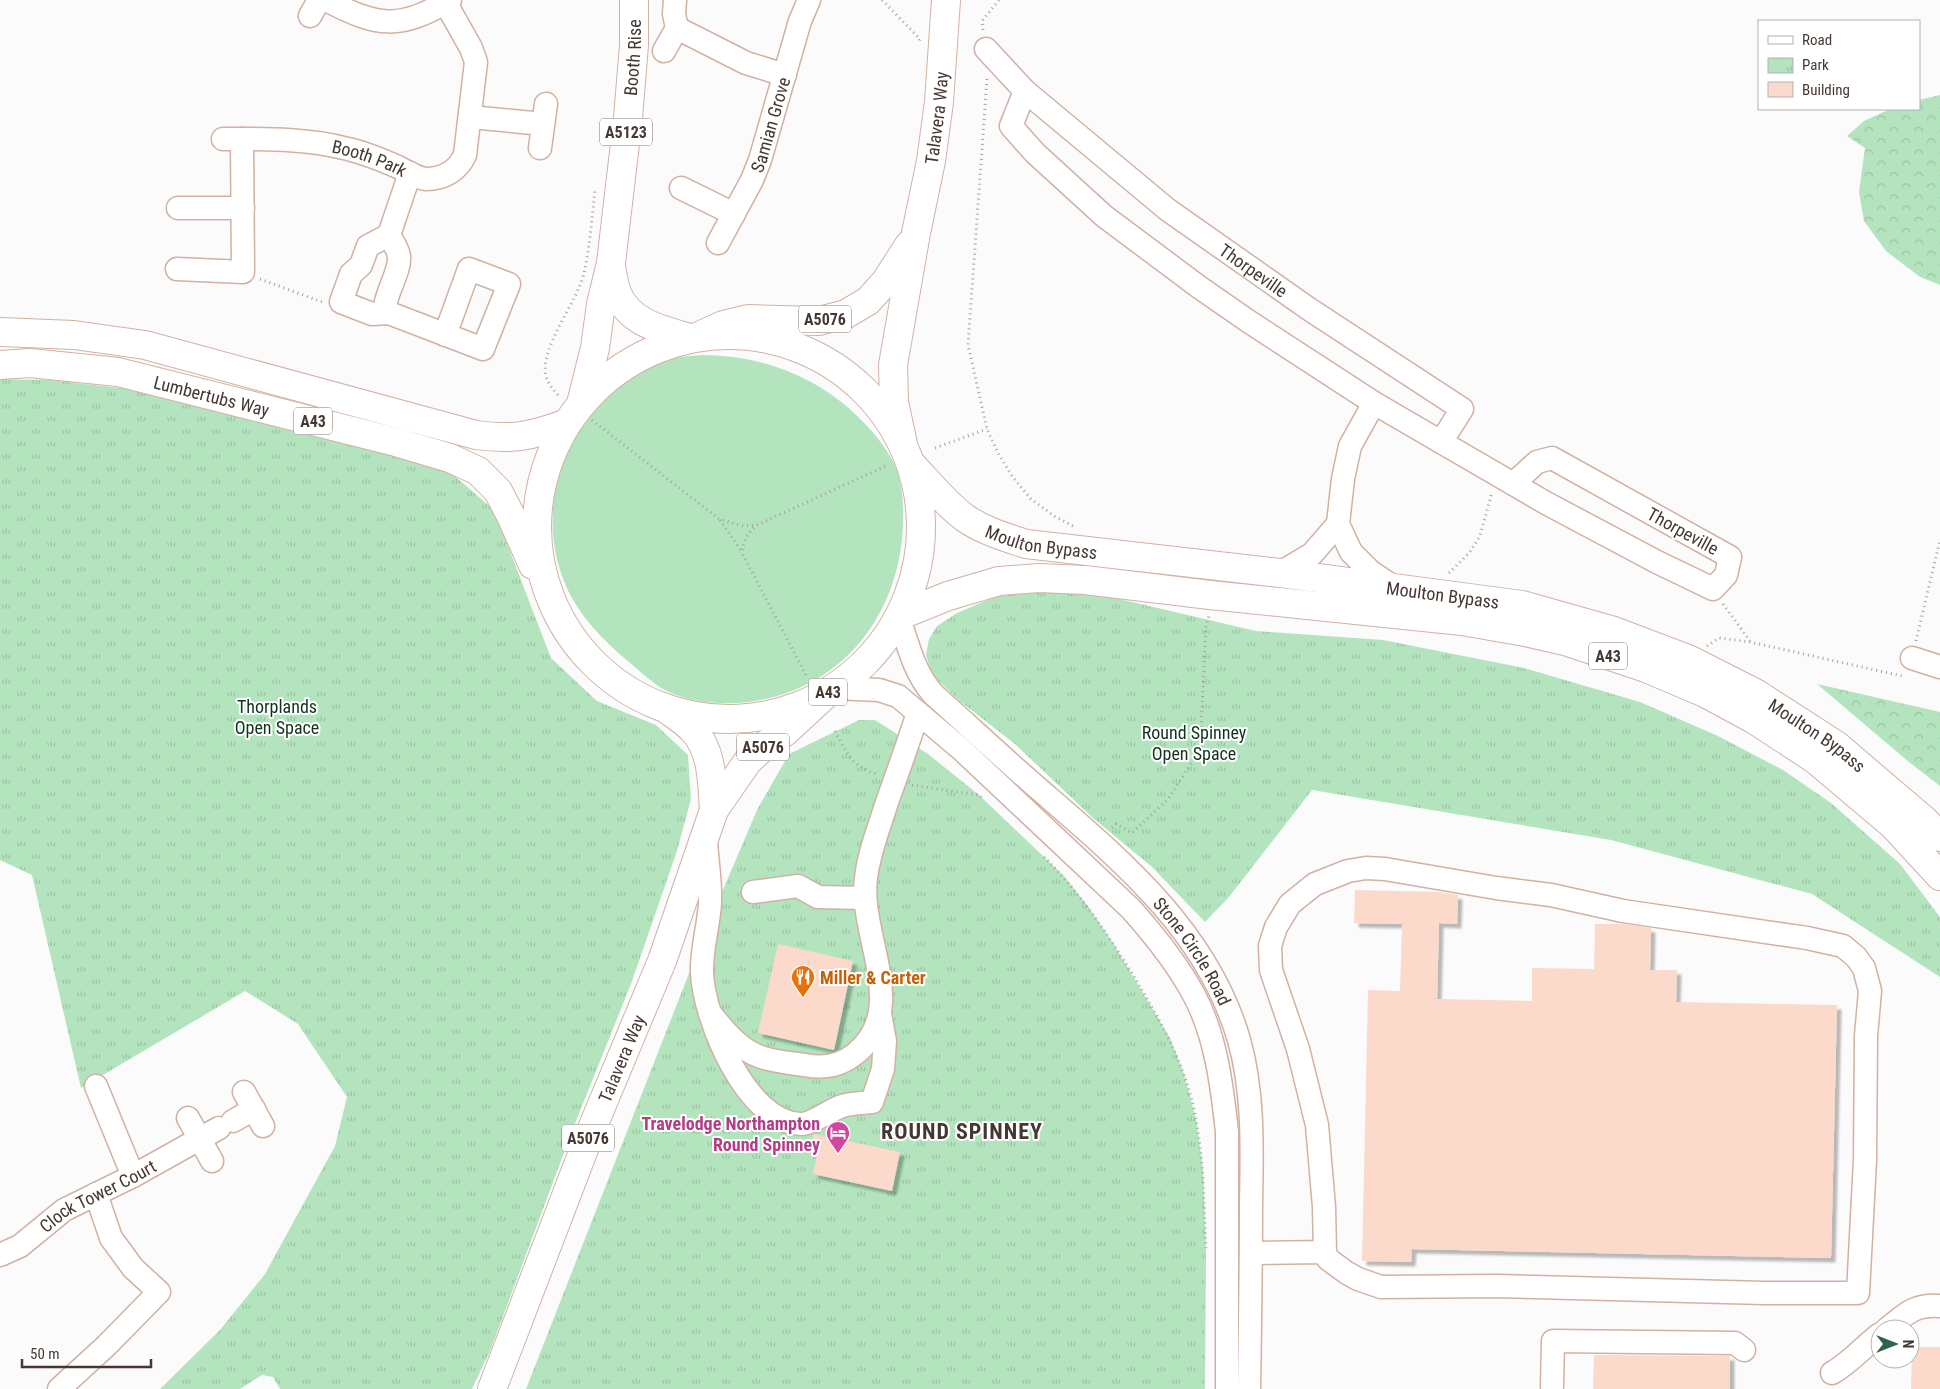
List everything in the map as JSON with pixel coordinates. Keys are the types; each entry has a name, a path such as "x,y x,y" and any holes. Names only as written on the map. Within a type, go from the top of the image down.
{"main road":[{"name":"Booth Rise","path":"575,410 595,348 611,263 628,118 634,45 634,0"},
{"name":"Talavera Way","path":"900,457 894,402 893,365 916,232 931,161 946,0"},
{"name":"Talavera Way","path":"693,338 723,325 748,319 819,321 846,314 868,301 886,281 916,232"},
{"name":"Booth Rise","path":"611,263 617,292 624,306 636,318 653,327 693,338"},
{"name":"Lumbertubs Way","path":"0,332 74,335 145,345 476,435 496,437 528,436 575,410"},
{"name":"A43","path":"728,334 759,337 789,344 818,356 844,372 868,393 887,417 900,457 918,493 921,516 920,555 912,586 900,616 887,638 872,657 854,674 830,691 800,707 775,715 748,719 721,720 703,718 668,710 630,693 597,667 569,635 550,597 539,553 537,526 540,490 551,455 575,410 604,381 630,362 659,348 693,338 728,334"},
{"name":"Lumbertubs Way","path":"0,365 30,363 118,372 386,439 450,458 478,471 498,491 550,597"},
{"name":"Moulton Bypass","path":"900,457 965,518 994,534 1026,544 1522,605 1614,631 1688,660 1757,694 1836,745 1925,821 1940,837"},
{"name":"Moulton Bypass","path":"900,616 948,596 999,581 1039,578 1085,580 1210,596 1462,621 1565,641 1646,668 1705,693 1755,720 1816,760 1893,825 1940,876"},
{"name":"Talavera Way","path":"492,1389 591,1131 662,961 710,823 748,760 765,745 785,732 830,691"},
{"name":"Talavera Way","path":"668,710 693,730 708,758 712,774 710,823"}],"street":[{"name":"Booth Park","path":"243,208 233,139 294,140 324,143 366,154 424,179 441,176 456,169 465,155 476,70 474,55 446,1 414,18 388,22 360,16 326,0"},
{"path":"664,51 677,28 674,14 676,0"},
{"name":"Samian Grove","path":"718,243 752,180 760,160 800,21 809,0"},
{"path":"677,28 746,63 785,75"},
{"name":"Thorpeville","path":"986,49 1024,91 1168,210 1309,309 1462,409 1441,442"},
{"name":"Thorpeville","path":"1024,91 1011,126 1035,153 1104,216 1240,315 1374,403 1505,478 1546,504 1713,589 1726,575 1730,557 1552,458 1537,462 1505,478"},
{"path":"471,116 544,114 540,148"},
{"path":"410,173 389,235 368,246 361,265 352,274 341,302 372,314 389,313 445,335"},
{"path":"681,188 734,214"},
{"path":"177,269 243,272 243,208 178,208"},
{"path":"384,313 384,305 399,262 399,254 389,235"},
{"path":"1374,403 1350,446 1343,479 1338,524 1351,552 1370,572 1395,588"},
{"path":"1280,574 1312,554 1338,524"},
{"name":"Stone Circle Road","path":"900,616 912,660 922,681 933,694 1099,842 1155,896 1180,925 1202,956 1223,994 1240,1041 1249,1090 1252,1150 1249,1389"},
{"path":"1912,658 1940,667"},
{"name":"Stone Circle Road","path":"830,691 880,690 898,696 961,749 1137,916 1156,937 1178,967 1195,996 1215,1054 1223,1090 1228,1132 1227,1389"},
{"path":"710,823 710,901 703,948 702,974 710,1013 725,1054 751,1097 781,1121 803,1124 843,1106 872,1102 884,1069 885,1041 880,1014 880,979 864,898 870,854 918,713"},
{"path":"1384,868 1496,888 1550,894 1623,910 1807,938 1843,946 1856,957 1864,968 1870,991 1866,1036 1865,1160 1858,1293 1764,1294 1497,1286 1381,1287 1347,1273 1328,1259 1325,1252 1324,1208 1317,1125 1298,1049 1271,970 1270,946 1276,927 1290,904 1315,884 1348,871 1384,868"},
{"path":"752,892 798,886 818,897 864,898"},
{"path":"710,1013 727,1034 745,1049 760,1057 815,1067 831,1066 854,1055 864,1046 873,1032 880,1014"},
{"path":"96,1086 133,1176"},
{"name":"Clock Tower Court","path":"0,1255 20,1246 64,1210 133,1176 254,1109"},
{"path":"188,1118 212,1161"},
{"path":"59,1389 106,1346 160,1292 133,1268 111,1238 96,1194"},
{"path":"1251,1253 1325,1252"},
{"path":"1902,1319 1925,1305 1940,1306"},
{"path":"1832,1373 1840,1369 1870,1341"},
{"path":"1552,1386 1553,1342 1735,1343 1744,1350"}],"path":[{"path":"935,448 987,429 968,345 988,69 982,21 999,0"},
{"path":"596,188 584,275 554,337 545,364 549,385 575,410 719,519 743,555 806,675"},
{"path":"243,272 324,303"},
{"path":"743,555 743,542 746,535 757,525 900,457"},
{"path":"1444,580 1470,552 1480,536 1505,478"},
{"path":"719,519 743,526 757,525"},
{"path":"1688,660 1719,638 1750,642 1906,677 1940,540"},
{"path":"1713,589 1750,642"},
{"path":"1099,842 1116,824 1132,833 1168,799 1200,750 1206,626 1210,613 1210,596"},
{"path":"835,731 856,766 894,782 979,795 986,802"},
{"path":"1043,855 1064,876 1097,920 1143,991 1170,1038 1184,1074 1196,1119 1202,1161 1206,1250"},
{"path":"1064,876 1081,861"}],"green space":[{"path":"1940,95 1940,285 1920,277 1886,251 1864,221 1859,192 1865,148 1847,136 1864,121 1888,110 1920,110 1920,100"},
{"path":"701,355 748,359 771,365 813,383 833,396 851,410 881,443 889,454 898,473 901,489 903,531 896,570 887,599 873,625 855,648 834,668 809,683 780,695 749,702 716,703 694,700 672,694 650,680 602,637 578,608 566,586 558,564 554,542 554,497 559,475 566,453 576,433 589,414 612,388 636,370 663,360"},
{"name":"Thorplands Open Space","path":"0,379 49,380 130,389 256,418 450,472 494,510 551,658 597,701 656,725 688,755 691,799 677,851 631,984 574,1126 490,1351 472,1389 280,1389 273,1377 262,1375 240,1389 160,1389 220,1330 265,1274 335,1146 347,1097 298,1024 245,991 81,1088 32,875 0,860"},
{"name":"Round Spinney Open Space","path":"1056,591 1085,591 1256,631 1383,640 1524,668 1640,702 1718,736 1783,770 1831,803 1900,864 1940,917 1940,977 1812,894 1611,840 1312,790 1229,897 1205,922 1152,867 1093,818 1015,744 961,702 932,675 926,655 929,639 937,626 957,613 997,596"},
{"path":"1817,684 1940,712 1940,786 1909,762"},
{"path":"859,720 875,720 928,754 979,795 1064,876 1113,943 1170,1038 1184,1074 1196,1119 1203,1169 1206,1250 1205,1389 526,1389 708,925 757,810 789,754"}],"building":[{"path":"1355,890 1439,892 1458,895 1457,924 1439,923 1437,999 1532,1001 1532,968 1594,969 1595,924 1624,924 1651,928 1650,970 1677,970 1676,1002 1837,1005 1831,1258 1412,1249 1411,1262 1362,1261 1368,990 1400,991 1402,924 1354,923"},
{"path":"778,944 853,961 834,1050 758,1033"},
{"path":"814,1134 900,1152 892,1191 813,1174 817,1154 810,1152"},
{"path":"1920,1347 1940,1347 1940,1389 1911,1389 1911,1369 1920,1369"},
{"path":"1594,1355 1730,1356 1730,1389 1593,1389"}],"place":[{"name":"Miller & Carter","path":"803,998"},
{"name":"Travelodge Northampton Round Spinney","path":"838,1154"}],"district":[{"name":"ROUND SPINNEY","path":"962,1131"}]}
